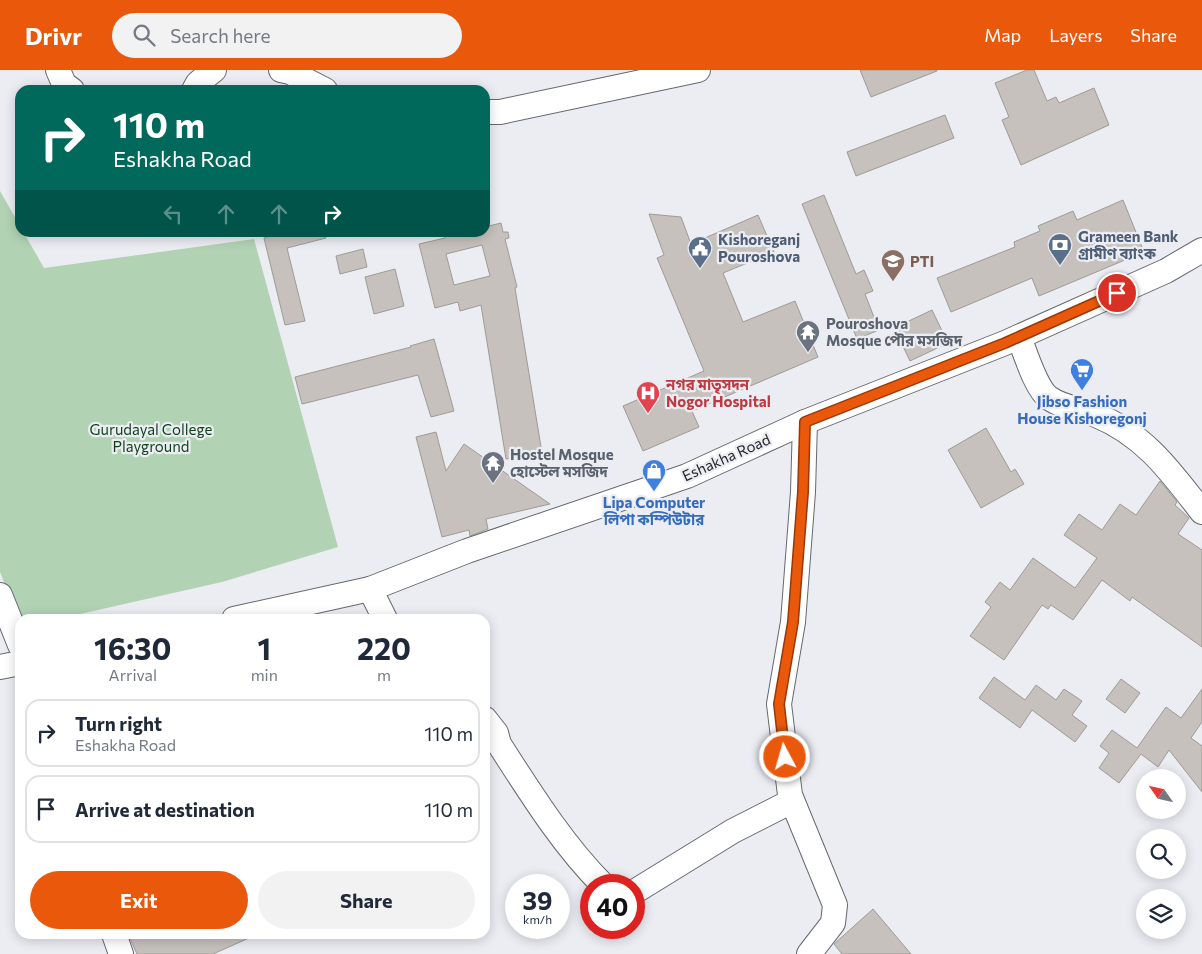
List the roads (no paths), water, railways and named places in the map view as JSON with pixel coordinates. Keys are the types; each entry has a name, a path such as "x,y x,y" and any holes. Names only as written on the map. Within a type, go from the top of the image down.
{"street":[{"path":"58,70 65,85"},
{"path":"197,85 214,70"},
{"path":"281,70 290,72 315,85"},
{"path":"490,112 500,112 698,70"},
{"name":"Eshakha Road","path":"257,614 370,589 467,551 687,476 805,422 1019,337 1166,271 1202,250"},
{"path":"1019,337 1042,391 1049,398 1065,406 1096,415 1139,439 1162,459 1202,512"},
{"path":"805,422 803,492 793,622 779,704 792,801 835,905 833,923 809,954"},
{"path":"370,589 382,614"},
{"path":"0,594 15,632"},
{"path":"0,667 15,664"},
{"path":"490,726 496,734 499,744 553,824 593,874"},
{"path":"645,885 733,831 792,801"},
{"path":"116,939 121,954"}],"place":[{"name":"Grameen Bank গ্রামীণ ব্যাংক","path":"1060,266"},
{"name":"Kishoreganj Pouroshova","path":"700,269"},
{"name":"PTI","path":"893,282"},
{"name":"Pouroshova Mosque পৌর মসজিদ","path":"808,353"},
{"name":"Jibso Fashion House Kishoregonj","path":"1082,391"},
{"name":"নগর মাতৃসদন Nogor Hospital","path":"648,414"},
{"name":"Hostel Mosque হোস্টেল মসজিদ","path":"493,484"},
{"name":"Lipa Computer লিপা কম্পিউটার","path":"654,492"}],"park label":[{"name":"Gurudayal College Playground","path":"151,438"}]}
